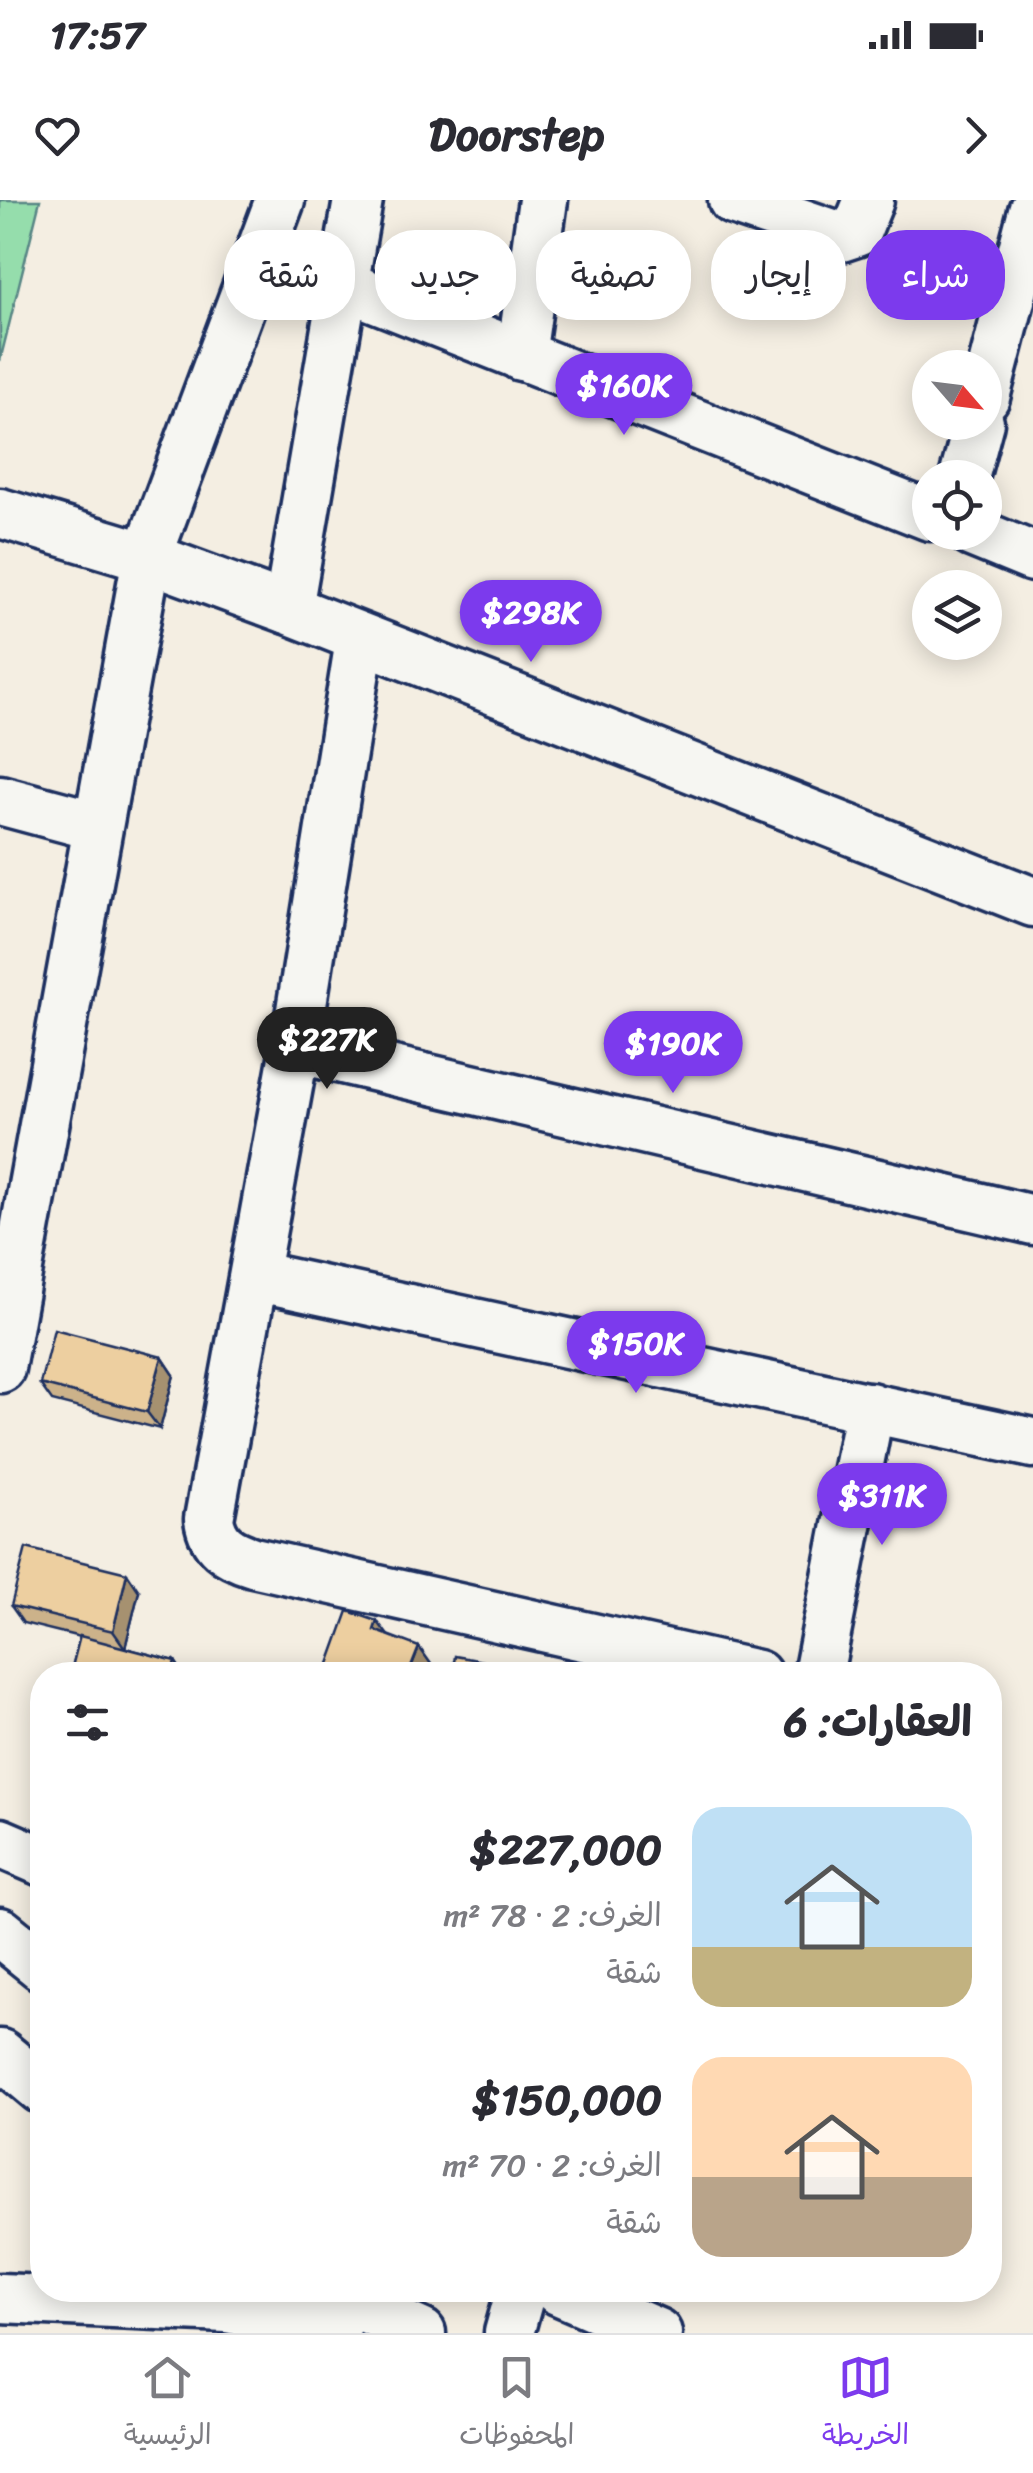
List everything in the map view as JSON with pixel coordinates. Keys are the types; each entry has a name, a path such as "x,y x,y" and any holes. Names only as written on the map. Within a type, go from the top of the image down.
{"street":[{"path":"0,1368 146,557 280,200"},
{"path":"354,230 358,200"},
{"path":"521,356 543,200"},
{"path":"733,200 807,228 849,236 861,223 868,200"},
{"path":"997,350 1033,211"},
{"path":"355,290 912,509"},
{"path":"288,609 340,320"},
{"path":"0,514 146,557 288,609 1033,902"},
{"path":"1002,544 1033,557"},
{"path":"360,640 296,1048 209,1519 212,1535 222,1548 253,1562 700,1662"},
{"path":"0,800 97,826"},
{"path":"296,1048 1033,1220"},
{"path":"255,1276 870,1407 1032,1437"},
{"path":"821,1662 870,1407"},
{"path":"0,1842 30,1856"},
{"path":"0,1932 30,1956"},
{"path":"0,2054 30,2079"},
{"path":"0,2298 30,2299"},
{"path":"90,2302 336,2313 421,2333"},
{"path":"509,2333 518,2302"},
{"path":"586,2302 657,2333"}],"green space":[{"path":"0,200 40,200 0,361"}],"building":[{"path":"54,1329 162,1357 147,1412 40,1384"},
{"path":"26,1548 127,1573 113,1631 11,1606"},
{"path":"348,1611 377,1621 374,1630 419,1647 413,1662 330,1662"},
{"path":"80,1636 175,1661 175,1662 73,1662"},
{"path":"455,1656 489,1662 454,1662"}]}
